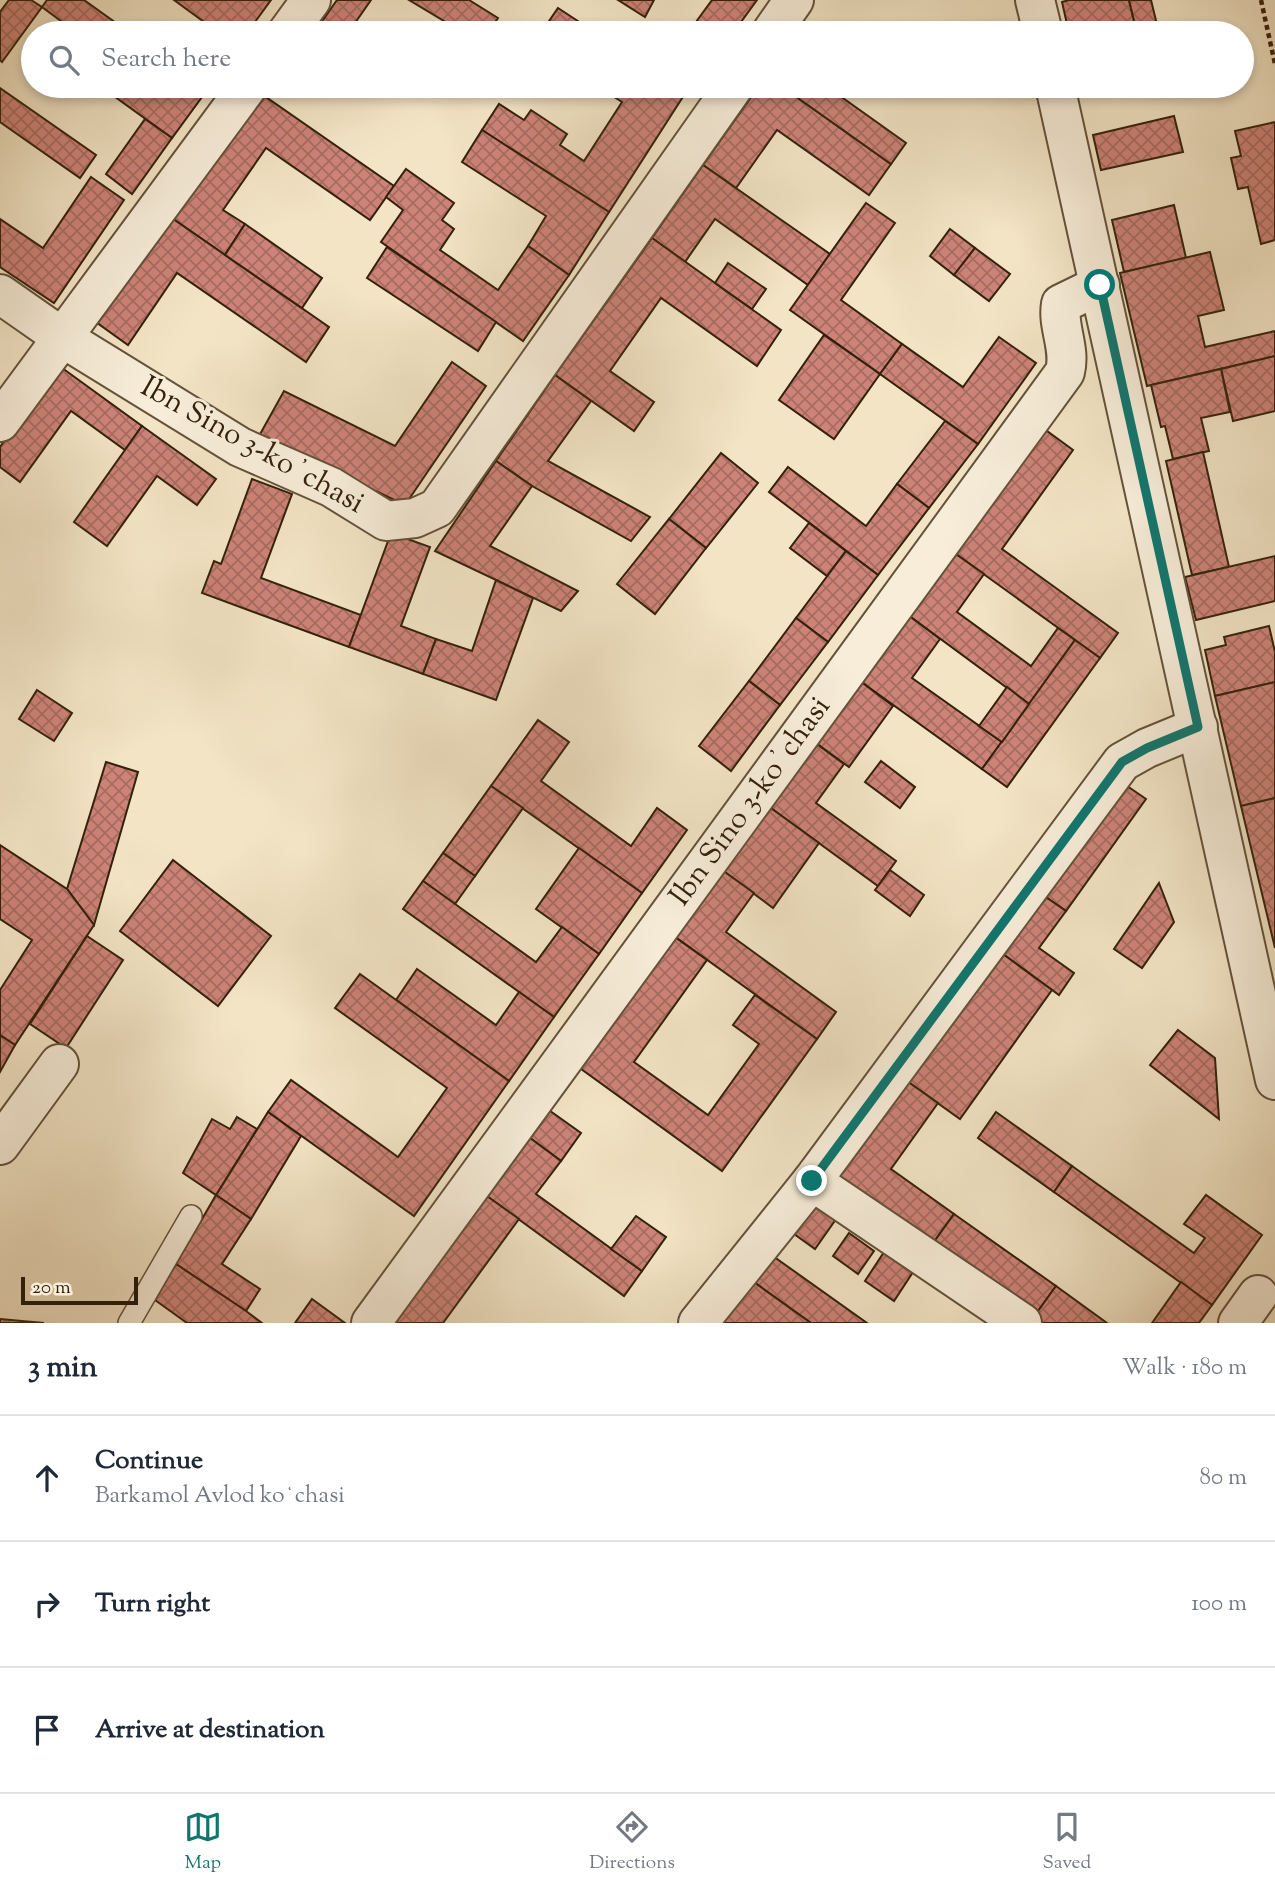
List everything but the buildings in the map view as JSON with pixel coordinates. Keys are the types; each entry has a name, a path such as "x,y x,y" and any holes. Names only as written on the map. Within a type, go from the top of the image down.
{"street":[{"path":"296,21 312,0"},
{"path":"779,21 794,0"},
{"path":"1035,0 1040,21"},
{"path":"0,422 239,98"},
{"name":"Ibn Sino 3-koʼchasi","path":"0,294 63,338 240,447 331,487 386,521 415,517 437,508 726,98"},
{"path":"1058,98 1275,1080"},
{"name":"Ibn Sino 3-koʼchasi","path":"371,1323 1065,372 1066,348 1060,315 1061,304 1100,285"},
{"path":"698,1323 812,1181 1122,762 1147,748 1198,727"},
{"path":"0,1145 59,1064"},
{"path":"812,1181 1022,1323"}],"lane":[{"path":"129,1323 191,1216"}],"path":[{"path":"1261,0 1275,64"}],"route":[{"path":"812,1181 1122,762 1147,748 1198,727 1100,285"}]}
